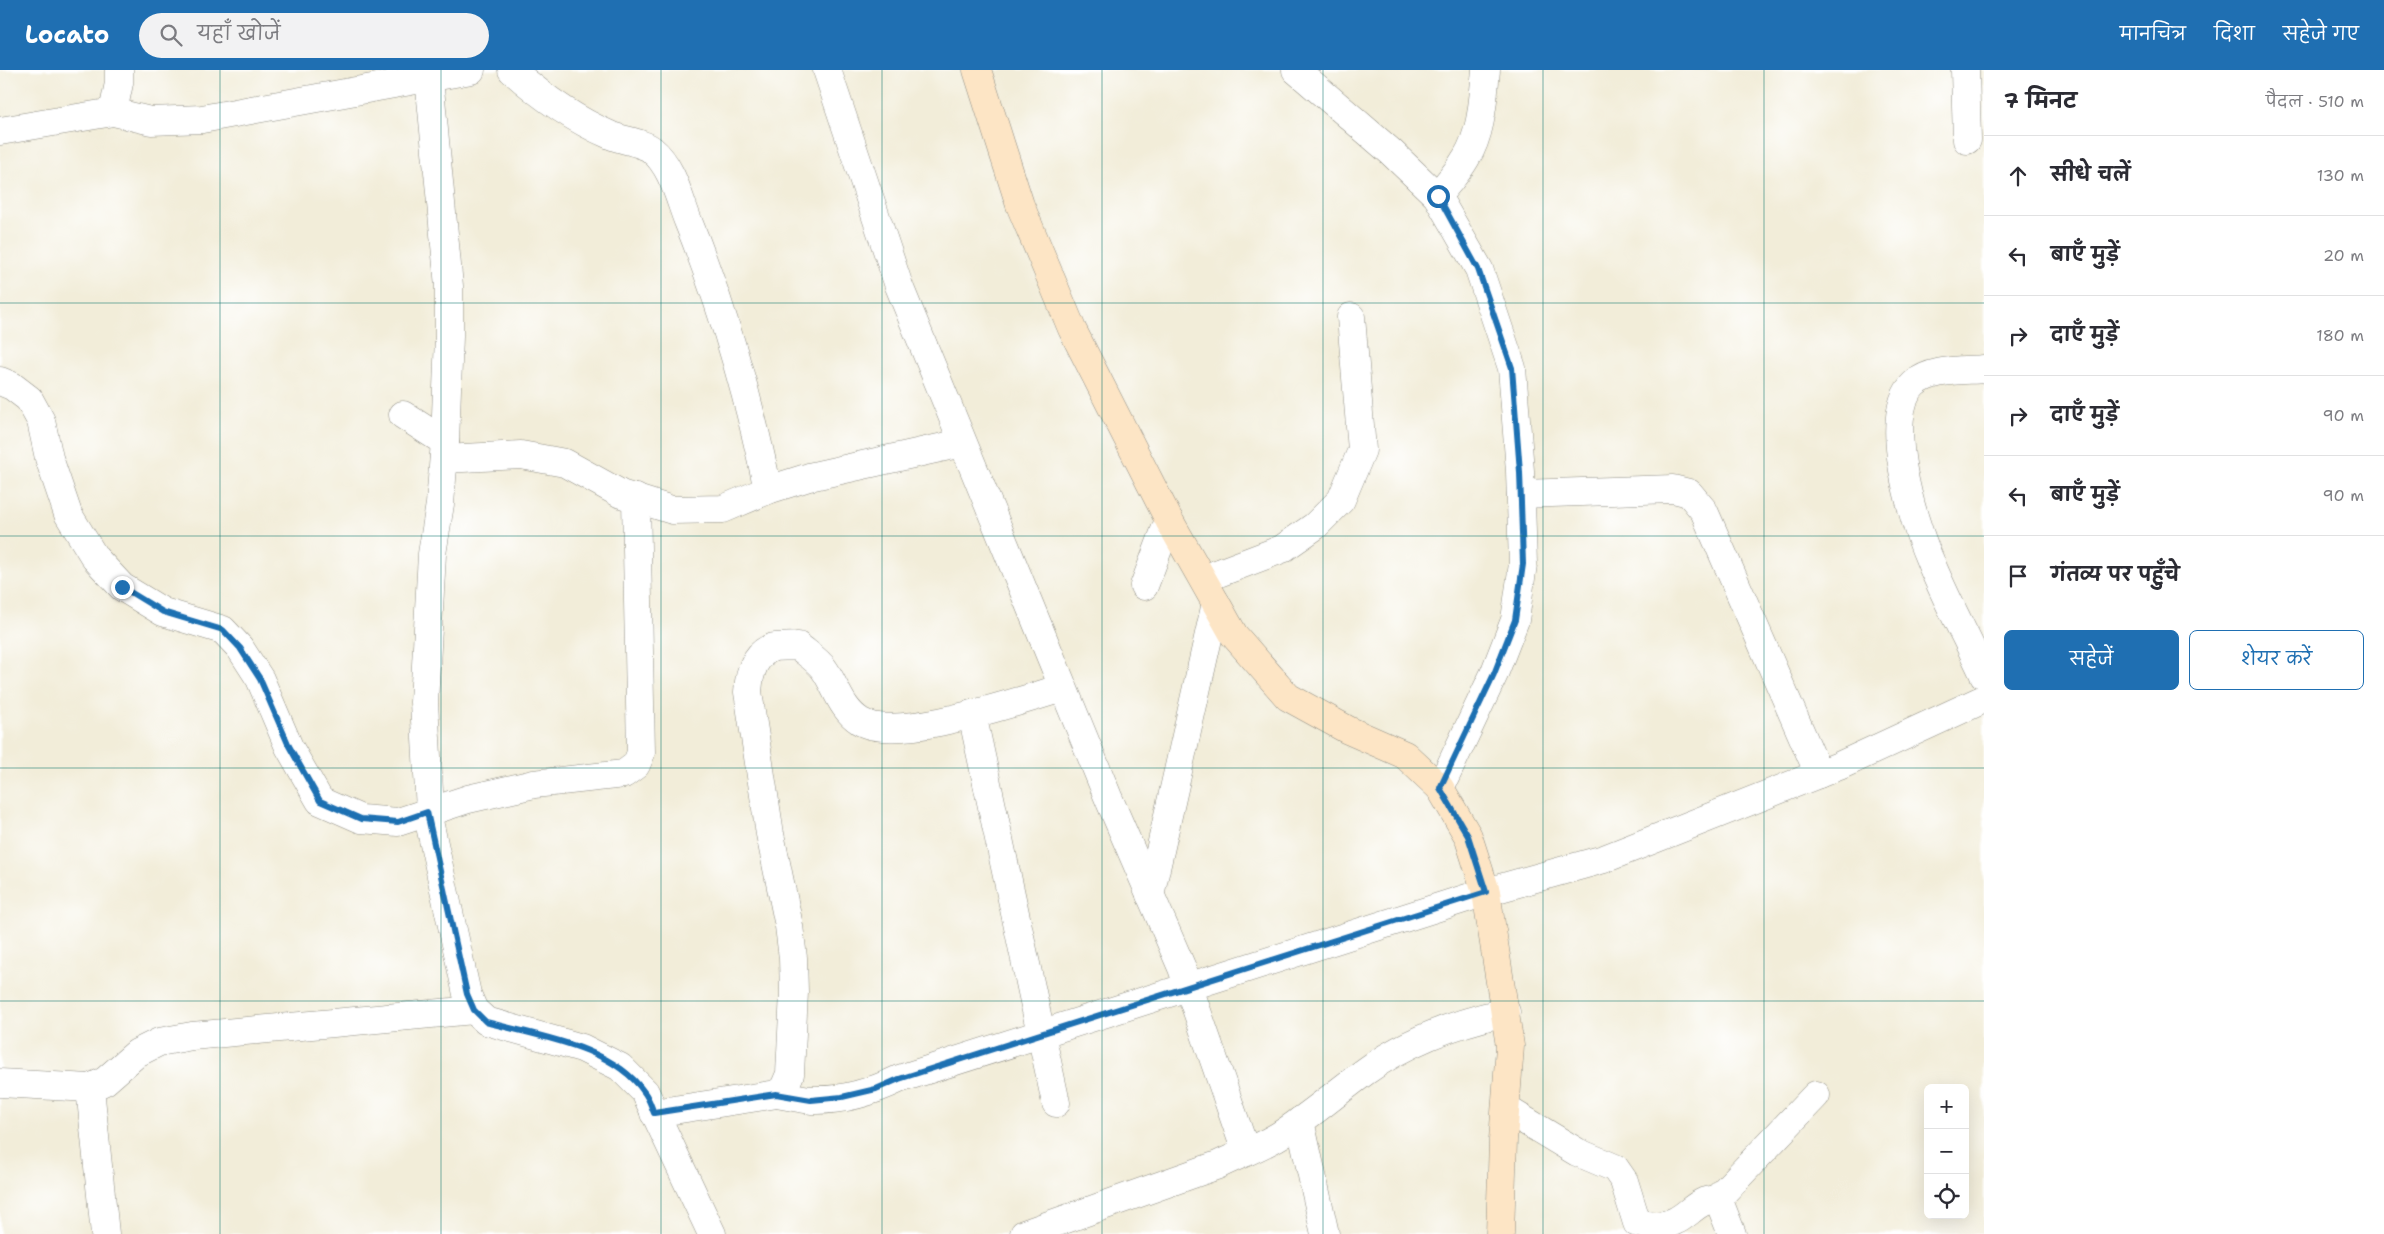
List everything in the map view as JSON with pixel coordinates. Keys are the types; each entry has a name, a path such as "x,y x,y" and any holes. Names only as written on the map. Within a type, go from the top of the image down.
{"main road":[{"path":"977,70 1020,205 1072,329 1168,520 1234,635 1288,697 1348,730 1405,755 1440,788 1468,836 1486,892 1510,1046 1500,1234"}],"street":[{"path":"113,112 119,82 119,70"},
{"path":"0,131 113,112 151,121 202,119 472,70"},
{"path":"512,70 537,92 562,110 609,135 652,150 669,172 712,281 727,326 756,430 768,490"},
{"path":"827,70 899,286 1063,688 1189,986 1246,1152"},
{"path":"1296,70 1392,152 1438,196 1478,269 1512,368 1521,494 1523,564 1515,620 1494,674 1440,788"},
{"path":"1438,196 1467,157 1475,138 1481,115 1486,70"},
{"path":"1965,70 1967,140"},
{"path":"429,78 449,286 450,336 444,450 432,554 424,702 428,811 467,994 474,1010 486,1022 582,1048 620,1067 644,1092 712,1234"},
{"path":"1203,579 1282,549 1315,526 1341,500 1362,450 1351,317"},
{"path":"1984,369 1939,373 1915,383 1904,396 1899,420 1900,451 1912,508 1926,550 1984,675"},
{"path":"0,381 12,386 29,399 41,422 49,458 68,514 95,558 122,587 163,612 223,630 240,648 260,679 289,746 320,801 361,819 398,822 428,811 534,784 624,774 636,765 641,753 636,498"},
{"path":"403,415 444,450 521,455 565,463 621,494 672,510 723,509 768,490 809,477 962,443"},
{"path":"1521,494 1673,489 1689,493 1704,511 1819,774"},
{"path":"1144,586 1168,520"},
{"path":"1150,895 1216,603"},
{"path":"776,1094 784,1088 790,1074 794,992 789,926 770,834 748,692 749,674 758,658 773,647 798,646 823,667 847,710 860,722 879,728 914,726 972,714 1063,688"},
{"path":"654,1113 776,1094 811,1100 842,1097 876,1089 899,1079 1189,986 1486,892 1604,858 1819,774 1984,699"},
{"path":"972,714 1056,1103"},
{"path":"0,1083 90,1088 105,1081 138,1053 158,1042 192,1036 474,1010"},
{"path":"1024,1234 1218,1165 1278,1136 1367,1070 1418,1040 1469,1020 1506,1012"},
{"path":"90,1088 105,1234"},
{"path":"1716,1200 1816,1095"},
{"path":"1506,1109 1577,1152 1615,1168 1624,1181 1637,1223 1649,1226 1674,1222 1708,1199 1716,1200 1721,1206 1732,1234"},
{"path":"1300,1121 1325,1234"}],"route":[{"path":"122,587 163,612 223,630 240,648 260,679 289,746 320,801 361,819 398,822 427,812 467,994 474,1010 486,1022 582,1048 620,1067 644,1092 654,1113 728,1103 776,1094 811,1100 842,1097 876,1089 899,1079 1486,892 1468,836 1440,788 1494,674 1515,620 1523,564 1520,472 1512,368 1478,269 1438,196"}]}
